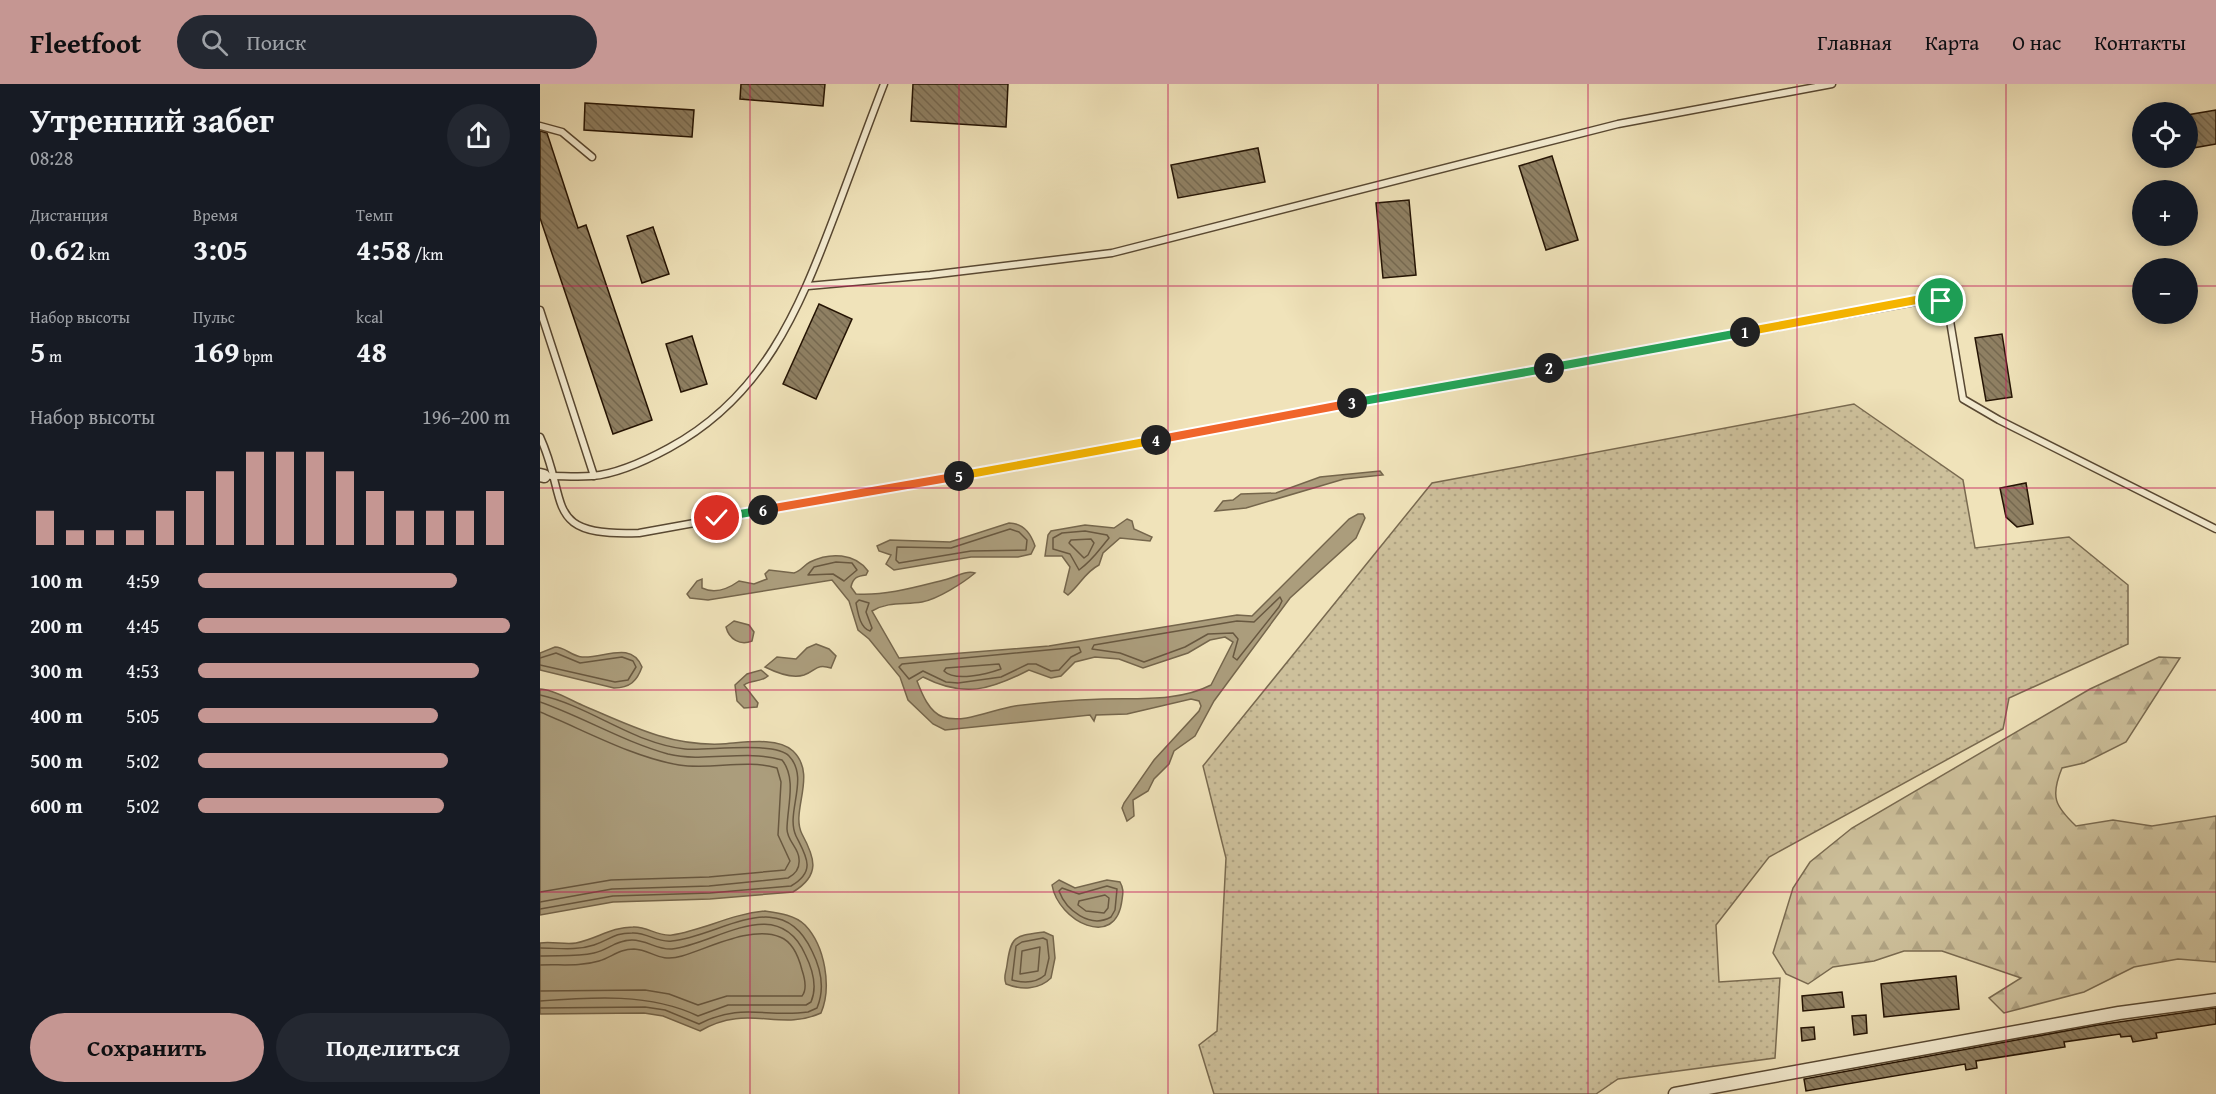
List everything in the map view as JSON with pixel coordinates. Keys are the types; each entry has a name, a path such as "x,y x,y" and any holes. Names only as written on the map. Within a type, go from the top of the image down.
{"street":[{"path":"1676,1094 2119,1013 2216,1000"}],"lane":[{"path":"546,475 594,476 649,459 689,438 712,420 769,360 808,286 884,84"},
{"path":"808,286 930,275 1112,253 1618,124 1832,84"},
{"path":"540,126 562,132 592,157"},
{"path":"540,437 546,475 572,522 591,531 609,534 639,533 1931,299 1941,301 1948,309 1964,399 1999,420 2216,529"},
{"path":"540,310 594,476"}],"green space":[{"path":"1854,404 1963,480 1975,548 2069,537 2128,585 2128,644 2009,698 2003,729 1769,857 1716,925 1719,982 1780,978 1775,1058 1618,1079 1596,1094 1214,1094 1199,1045 1217,1031 1226,858 1203,766 1432,483"},
{"path":"2159,657 2180,658 2126,742 2084,763 2062,768 2056,786 2057,800 2063,813 2076,826 2113,820 2152,826 2216,816 2216,962 2178,959 2134,967 2084,992 2004,1013 1989,998 2021,978 1942,951 1904,951 1874,961 1833,967 1808,984 1786,974 1773,953 1793,888 1810,862 1852,828 2090,689"}],"water":[{"path":"1380,471 1383,475 1344,479 1246,508 1215,511 1223,501 1233,500 1241,494 1276,493 1320,477"},
{"path":"1358,514 1363,514 1365,518 1356,538 1290,598 1214,701 1195,736 1174,751 1169,764 1154,779 1148,791 1133,800 1134,816 1127,821 1122,808 1124,803 1154,760 1199,711 1201,706 1199,701 1191,699 1127,714 1096,715 1094,721 1090,715 945,730 933,724 908,700 900,677 869,639 858,630 849,601 832,580 708,600 690,598 687,594 697,581 702,579 702,588 717,591 739,581 754,584 767,579 765,574 769,570 794,573 810,562 834,556 856,561 868,571 866,575 853,581 851,587 856,594 878,594 900,590 971,572 975,573 935,598 922,602 884,606 872,611 899,658 1049,646 1237,615 1252,616 1349,519","holes":["1225,637 1233,642 1211,685 1172,697 1037,703 951,719 938,715 934,711 917,681 923,677 951,688 977,689 989,687 1029,670 1051,678 1061,676 1075,662 1095,657 1119,659 1143,668 1188,653 1210,640"]},
{"path":"1127,519 1132,521 1134,529 1152,537 1150,541 1120,538 1103,553 1099,565 1090,571 1068,595 1064,592 1070,567 1062,556 1045,556 1048,535 1051,531 1085,525 1114,528"},
{"path":"1009,523 1022,527 1029,533 1035,546 1031,554 1018,557 971,557 894,570 886,564 891,555 879,551 877,546 890,540 950,542"},
{"path":"734,621 749,625 754,632 752,641 743,643 732,638 726,627"},
{"path":"816,644 829,649 836,656 831,668 819,667 804,675 789,676 765,667 777,657 796,659 807,648"},
{"path":"555,647 582,657 624,652 637,659 642,667 632,683 614,688 540,670 540,653"},
{"path":"761,670 768,676 744,685 758,703 757,707 744,708 737,701 735,685 747,674"},
{"path":"540,689 556,693 633,727 684,742 721,744 768,742 786,746 800,761 803,771 804,782 799,825 812,858 812,873 808,879 793,892 710,899 613,902 540,915"},
{"path":"1059,880 1075,888 1107,880 1120,882 1123,893 1118,915 1109,924 1099,927 1087,925 1075,919 1056,898 1052,885"},
{"path":"765,911 796,919 812,934 825,967 826,991 821,1013 791,1020 733,1019 700,1031 663,1016 644,1013 540,1014 540,943 576,943 618,929 633,927 672,935 741,915"},
{"path":"1044,932 1053,936 1055,958 1051,978 1041,985 1030,988 1006,984 1005,975 1013,942 1021,936"}],"building":[{"path":"741,84 825,84 823,106 740,99"},
{"path":"913,84 1008,84 1006,127 911,121"},
{"path":"585,103 694,110 692,137 584,130"},
{"path":"2216,110 2216,144 2198,147 2198,113"},
{"path":"540,131 547,133 578,228 586,225 652,420 613,434 540,218"},
{"path":"1258,148 1265,182 1178,198 1171,165"},
{"path":"1552,156 1578,240 1546,250 1519,166"},
{"path":"1409,200 1416,275 1383,278 1376,203"},
{"path":"653,227 669,274 642,283 627,236"},
{"path":"819,304 852,319 816,399 783,384"},
{"path":"2002,334 2012,397 1986,401 1975,338"},
{"path":"692,336 707,384 681,392 666,344"},
{"path":"2026,483 2033,524 2017,527 2006,517 2000,488"},
{"path":"1956,976 1959,1009 1884,1017 1881,984"},
{"path":"1842,992 1844,1007 1803,1011 1802,996"},
{"path":"2216,1008 2216,1024 2156,1033 2157,1038 2133,1042 2131,1036 2121,1037 2120,1034 2064,1042 2065,1047 1976,1061 1977,1068 1966,1070 1965,1064 1806,1091 1804,1079 2098,1025"},
{"path":"1866,1015 1867,1033 1854,1035 1852,1016"},
{"path":"1814,1027 1815,1039 1802,1041 1801,1028"}],"route":[{"path":"717,518 1916,300 1941,301"}]}
